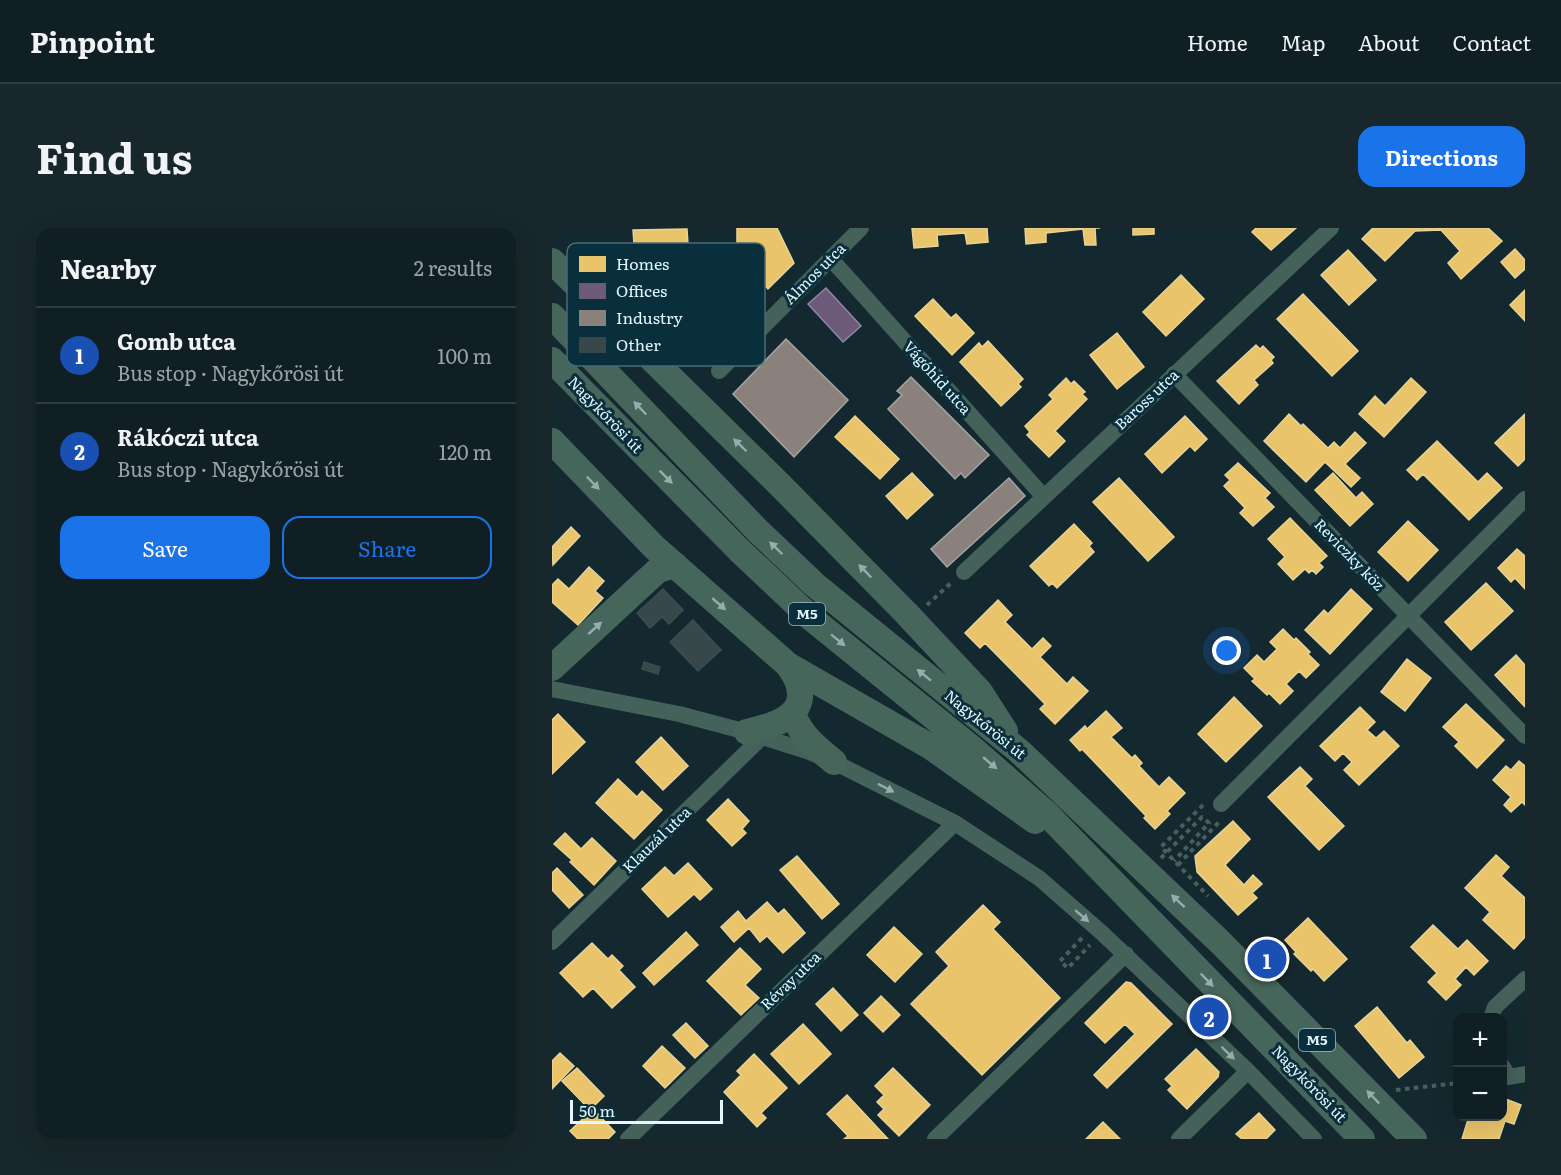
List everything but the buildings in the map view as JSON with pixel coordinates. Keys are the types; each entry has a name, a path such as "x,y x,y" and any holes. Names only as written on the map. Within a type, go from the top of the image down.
{"main road":[{"path":"552,261 567,276"},
{"name":"Nagykőrösi út","path":"552,316 567,332"},
{"name":"Nagykőrösi út","path":"552,360 739,550 811,618 999,771 1047,814 1362,1139"},
{"name":"Nagykőrösi út","path":"600,366 758,531 815,585 1018,751 1220,942 1414,1139"},
{"path":"659,366 773,478 980,692 1018,751"},
{"path":"552,441 654,547 788,665 931,747 1033,820 1078,848"},
{"path":"552,668 658,570 675,565"},
{"path":"788,665 800,688 793,714 798,729 834,762"},
{"path":"754,735 793,714"}],"street":[{"name":"Álmos utca","path":"765,324 861,228"},
{"name":"Baross utca","path":"964,572 1331,228"},
{"name":"Vágóhíd utca","path":"831,259 1044,497"},
{"name":"Álmos utca","path":"718,371 723,366"},
{"name":"Reviczky köz","path":"1174,374 1525,736"},
{"path":"1221,804 1525,499"},
{"path":"552,689 643,706 807,751 834,762 955,823 1039,878 1126,954 1248,1071 1314,1139"},
{"name":"Klauzál utca","path":"552,942 754,735"},
{"name":"Révay utca","path":"628,1139 955,823"},
{"path":"935,1139 1126,954"},
{"path":"1493,1013 1495,1007 1525,979"},
{"path":"1179,1139 1248,1071"}],"path":[{"path":"927,605 964,572"},
{"path":"1178,865 1229,813 1212,796 1161,847 1174,861 1208,896"},
{"path":"1168,851 1202,817 1209,823 1174,861"},
{"path":"1084,936 1060,961 1068,968 1092,943"},
{"path":"1395,1090 1453,1084"}],"place":[{"name":"Gomb utca","path":"1267,959"},
{"name":"Rákóczi utca","path":"1209,1017"}]}
